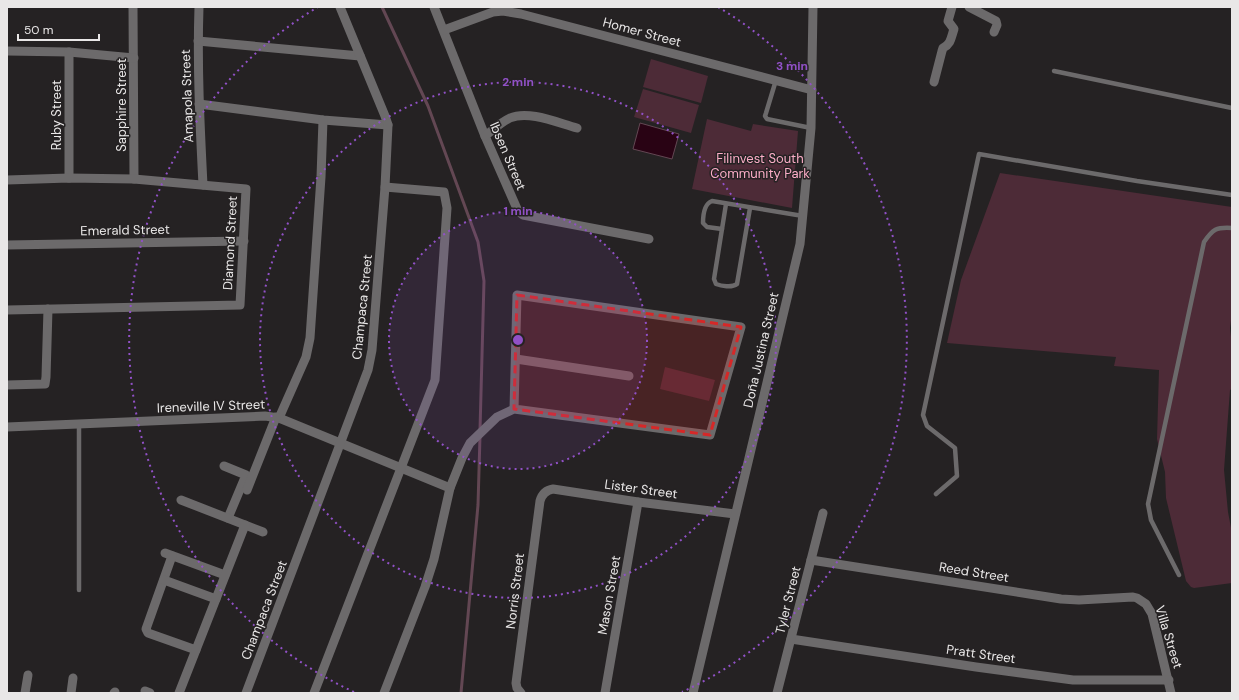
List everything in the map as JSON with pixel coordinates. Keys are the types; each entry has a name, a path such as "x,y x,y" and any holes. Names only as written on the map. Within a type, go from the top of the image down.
{"street":[{"name":"Sapphire Street","path":"133,7 134,179"},
{"name":"Amapola Street","path":"200,7 198,41 199,104 203,185"},
{"name":"Champaca Street","path":"246,693 341,444 368,370 372,350 385,186 388,125 340,7"},
{"name":"Ibsen Street","path":"434,7 485,136 516,208 520,213 649,238"},
{"name":"Doña Justina Street","path":"693,693 800,244 811,128 813,7"},
{"path":"934,82 943,48 948,46 954,29 948,21 952,7"},
{"path":"969,7 996,20 997,25 994,32"},
{"name":"Homer Street","path":"444,30 493,12 503,11 521,14 812,90"},
{"path":"198,41 360,56"},
{"path":"7,51 69,52 134,58"},
{"name":"Ruby Street","path":"69,52 69,178"},
{"path":"199,104 323,120 388,125"},
{"path":"485,136 510,118 522,115 535,116 577,128"},
{"path":"247,490 306,357 310,338 321,177 323,120"},
{"name":"Diamond Street","path":"7,180 69,178 134,179 246,189 240,305 7,310"},
{"path":"314,693 435,380 447,208 444,192 385,186"},
{"name":"Emerald Street","path":"7,245 244,241"},
{"path":"384,693 425,587 434,559 450,488 462,458 470,443 497,417 514,409 710,435 741,327 517,294 514,409"},
{"path":"7,385 44,384 46,378 48,309"},
{"path":"516,359 628,376"},
{"name":"Ireneville IV Street","path":"7,426 265,416 278,418 450,488"},
{"path":"224,466 246,475 228,518"},
{"name":"Lister Street","path":"545,492 553,489 638,502 735,514"},
{"name":"Norris Street","path":"521,693 517,688 516,683 540,501 545,492"},
{"path":"181,500 263,532"},
{"name":"Mason Street","path":"605,693 638,502"},
{"name":"Tyler Street","path":"777,693 823,513"},
{"path":"179,693 245,525"},
{"path":"196,650 148,633 146,629 164,580 169,554 225,575"},
{"name":"Reed Street","path":"811,560 1062,599 1079,600 1133,597"},
{"path":"164,580 216,599"},
{"name":"Villa Street","path":"1133,597 1146,604 1152,614 1171,693"},
{"name":"Pratt Street","path":"791,639 1073,680 1169,680"},
{"path":"25,693 28,675"},
{"path":"71,693 73,678"}],"lane":[{"path":"1054,71 1232,108"},
{"path":"776,80 765,116 767,119 811,128"},
{"path":"936,494 957,476 955,448 926,426 922,415 979,154 1137,181 1232,195"},
{"path":"722,229 707,227 703,220 706,206 712,201 803,216"},
{"path":"726,204 714,281 718,285 732,287 737,284 750,208"},
{"path":"1179,575 1151,520 1148,504 1204,242 1211,232 1220,227 1232,228"},
{"path":"79,423 79,590"}],"highlighted area":[{"path":"517,295 741,327 710,435 514,409"}],"green space":[{"path":"651,59 708,76 701,103 643,87"},
{"path":"643,89 699,105 691,133 634,117"},
{"name":"Filinvest South Community Park","path":"707,119 751,131 753,124 798,131 792,208 692,189"},
{"path":"1000,173 1232,207 1232,313 1230,328 1232,345 1232,389 1230,390 1224,470 1228,512 1232,533 1232,583 1194,588 1191,587 1186,581 1166,498 1165,472 1157,439 1159,370 1114,366 1116,357 947,343 961,280"},
{"path":"665,367 715,380 709,401 660,389"}],"shaded area":[{"path":"640,123 679,134 672,159 633,149"}],"waterway":[{"path":"382,7 428,106 478,242 484,281 480,430"},
{"path":"461,693 478,505 480,436"}]}
